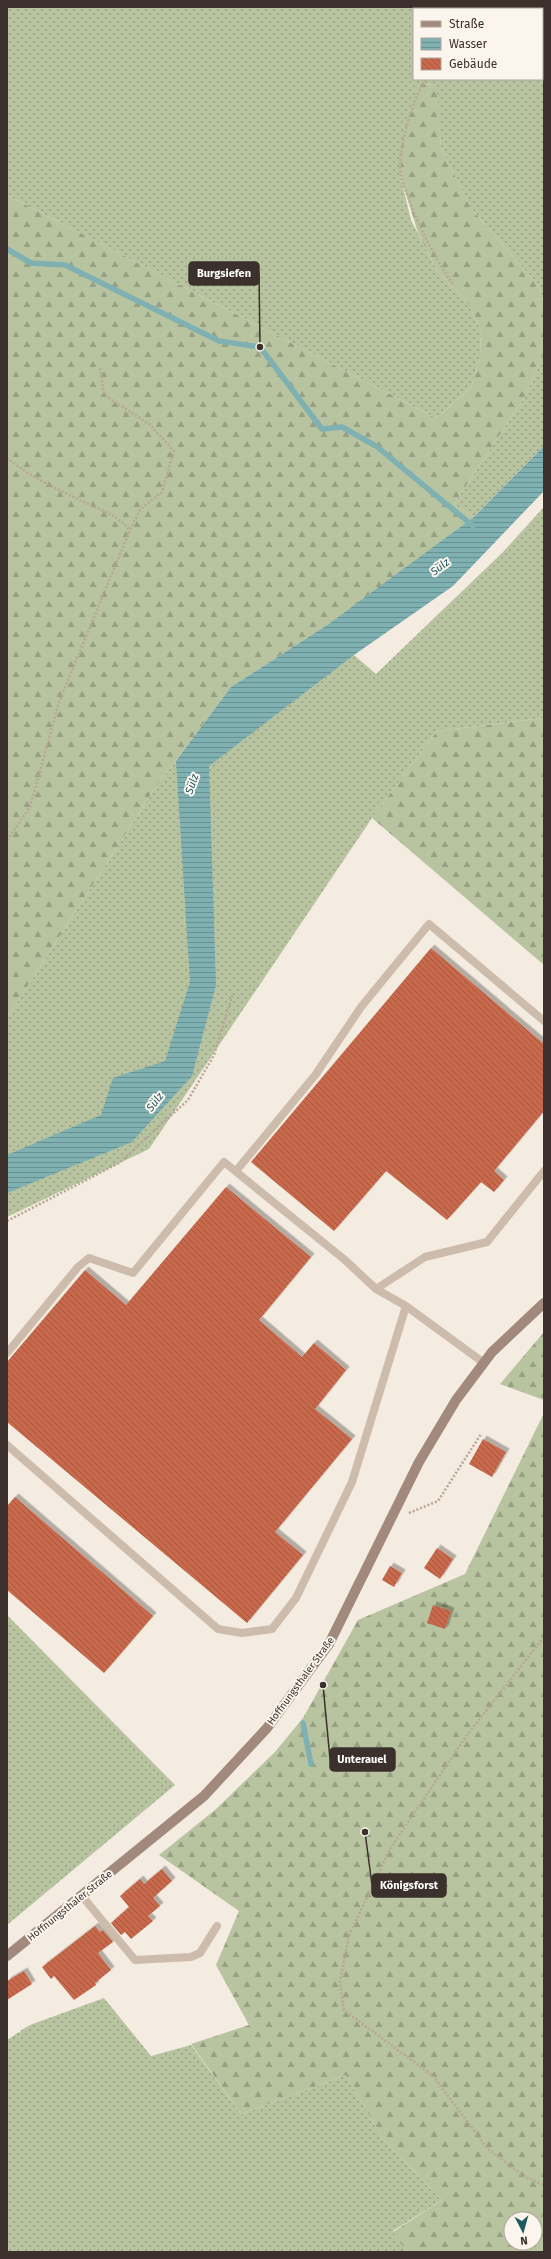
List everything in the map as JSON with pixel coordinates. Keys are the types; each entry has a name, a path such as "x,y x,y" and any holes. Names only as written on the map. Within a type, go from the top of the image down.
{"main road":[{"name":"Hoffnungsthaler Straße","path":"7,1956 204,1796 267,1728 329,1644 391,1518 436,1432 456,1400 501,1343 544,1303"}],"lane":[{"path":"236,1171 316,1074 361,1007 429,924 544,1021"},
{"path":"7,1353 78,1267 89,1258 133,1273 224,1162 345,1260 376,1289 406,1306 484,1363"},
{"path":"376,1289 425,1257 487,1242 544,1171"},
{"path":"7,1445 218,1629 242,1633 272,1629 296,1598 352,1482 406,1306"},
{"path":"82,1896 135,1960 191,1957 200,1953 217,1926"}],"path":[{"path":"425,80 421,87 404,135 400,175 416,220 434,258 454,286"},
{"path":"7,840 30,807 59,702 130,530 140,510 162,492 174,451 149,424 104,394 100,367"},
{"path":"7,458 17,466 52,486 116,515 130,530"},
{"path":"7,1221 119,1163 188,1100 214,1055 233,992"},
{"path":"391,1518 413,1512 438,1501 481,1434"},
{"path":"544,1637 467,1735 390,1849 349,1935 340,1982 344,2010 433,2076 487,2148 523,2176 544,2185"}],"green space":[{"path":"7,7 540,8 413,8 413,80 543,80 544,10 544,303 538,285 470,207 441,148 436,85 419,84 400,175 411,220 438,272 467,302 480,327 481,355 471,388 436,418 7,195"},
{"path":"419,84 437,85 441,148 470,207 538,285 544,303 544,353 524,398 454,504 474,517 417,562 330,623 231,687 155,788 7,1018 7,195 436,418 471,388 481,355 480,327 467,302 438,272 418,233 400,175 404,135"},
{"path":"544,353 544,446 474,517 454,504 524,398"},
{"path":"544,507 544,718 437,731 372,818 149,1149 7,1217 7,1018 155,788 231,687 354,655 376,674 503,552"},
{"path":"544,718 544,965 372,818 437,731"},
{"path":"544,1332 544,1400 500,1384"},
{"path":"544,1413 544,2252 407,2252 393,2232 442,2200 383,2139 346,2075 241,2114 191,2044 249,2025 216,1965 239,1911 159,1855 215,1810 275,1752 303,1718 358,1620 465,1574"},
{"path":"7,1615 175,1785 7,1925"},
{"path":"104,1998 151,2056 191,2045 241,2114 346,2075 383,2139 442,2200 393,2231 407,2252 7,2252 7,2040 19,2032 21,2033 20,2031 30,2025"}],"water":[{"name":"Sülz","path":"544,446 544,491 453,586 354,655 209,766 216,985 192,1076 132,1142 7,1193 7,1155 101,1115 113,1078 165,1061 190,982 176,761 231,687 330,623 474,517"}],"building":[{"path":"431,948 544,1044 544,1111 494,1171 504,1180 494,1192 481,1182 447,1220 386,1171 334,1231 251,1162"},
{"path":"226,1187 311,1257 259,1320 302,1357 314,1343 346,1370 315,1409 352,1439 275,1532 303,1555 247,1623 7,1422 7,1362 85,1270 126,1305"},
{"path":"483,1439 506,1452 492,1477 469,1464"},
{"path":"15,1497 153,1616 104,1673 7,1590 7,1506"},
{"path":"437,1548 453,1559 440,1579 424,1568"},
{"path":"390,1566 402,1573 394,1587 382,1580"},
{"path":"433,1605 451,1611 445,1629 427,1623"},
{"path":"162,1869 172,1881 153,1898 160,1906 148,1916 153,1921 131,1939 125,1932 121,1935 111,1923 129,1907 120,1896 140,1879 144,1884"},
{"path":"95,1926 100,1932 103,1930 113,1942 98,1953 111,1970 95,1983 96,1985 74,2000 54,1976 51,1979 42,1967"},
{"path":"24,1971 32,1984 7,2000 7,1981"}],"waterway":[{"path":"7,249 31,263 65,265 219,341 260,347 322,429 342,427 376,446 473,526"},
{"path":"303,1723 311,1764"}],"place":[{"name":"Burgsiefen","path":"260,347"},
{"name":"Unterauel","path":"323,1685"},
{"name":"Königsforst","path":"365,1832"}]}
